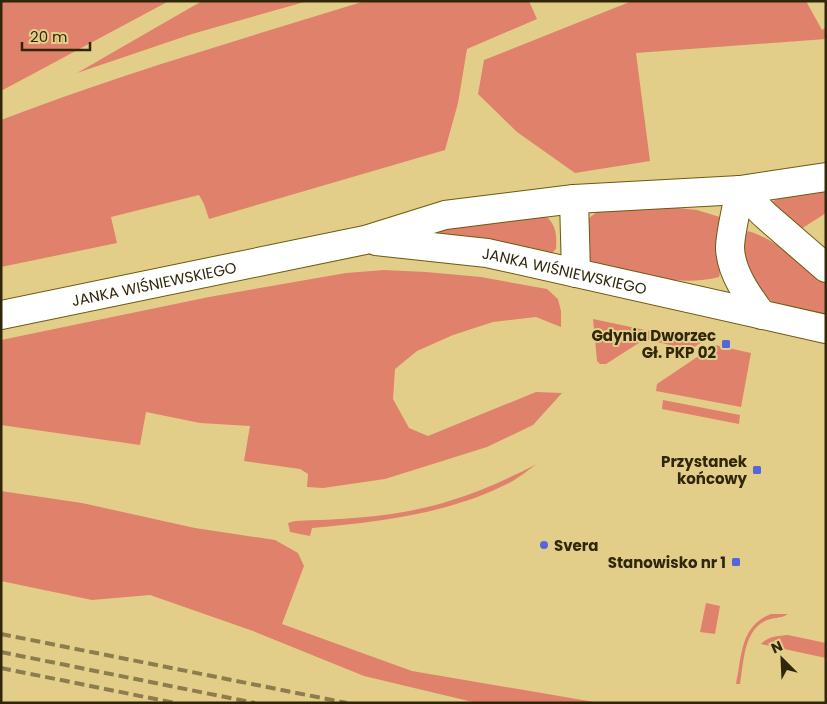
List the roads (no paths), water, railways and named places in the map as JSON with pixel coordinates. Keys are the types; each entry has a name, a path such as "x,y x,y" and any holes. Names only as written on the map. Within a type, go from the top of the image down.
{"main road":[{"name":"JANKA WIŚNIEWSKIEGO","path":"1,315 365,240 445,214 574,199 740,190 826,177"},
{"path":"740,190 765,215 826,268"},
{"path":"740,190 730,248 734,269 762,315"},
{"path":"574,199 576,273"},
{"name":"JANKA WIŚNIEWSKIEGO","path":"365,240 487,253 826,329"}],"railway":[{"path":"1,634 347,703"},
{"path":"1,652 255,703"},
{"path":"1,668 175,703"}],"place":[{"name":"Gdynia Dworzec Gł. PKP 02","path":"726,344"},
{"name":"Przystanek końcowy","path":"757,470"},
{"name":"Svera","path":"544,545"},
{"name":"Stanowisko nr 1","path":"736,562"}]}
